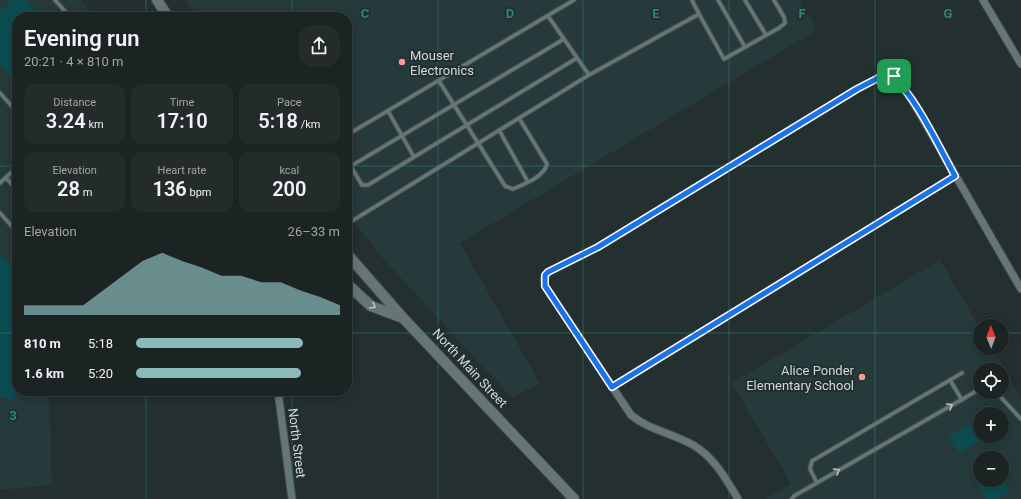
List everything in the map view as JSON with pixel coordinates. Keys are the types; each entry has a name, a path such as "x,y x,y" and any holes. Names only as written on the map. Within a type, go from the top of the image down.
{"main road":[{"path":"158,0 165,12"},
{"name":"North Main Street","path":"352,260 404,319 429,343 570,498"},
{"path":"352,289 371,306 404,319"}],"street":[{"path":"983,0 1021,64"},
{"path":"738,499 720,469 704,452 692,444 641,424 631,415 545,286 545,275 548,272 598,247 857,89 886,74 894,76 912,100 1021,289"},
{"path":"612,387 955,176"},
{"name":"North Street","path":"279,396 292,499"}],"lane":[{"path":"55,0 66,12"},
{"path":"352,133 574,0"},
{"path":"692,0 724,59 779,28 785,23 784,17 774,0"},
{"path":"718,0 745,47"},
{"path":"745,0 766,35"},
{"path":"352,221 588,75 699,14"},
{"path":"548,16 588,75"},
{"path":"352,165 564,39"},
{"path":"352,168 362,185 365,186 577,58"},
{"path":"439,81 505,186 513,189 528,182 546,169 547,164 519,118"},
{"path":"0,93 12,106"},
{"path":"388,111 414,157"},
{"path":"498,130 528,182"},
{"path":"0,182 12,172"},
{"path":"6,178 12,185"},
{"path":"0,213 12,226"},
{"path":"817,483 810,469 812,462 962,373"},
{"path":"950,380 962,400"},
{"path":"792,499 817,483 973,393"},
{"path":"1002,399 1021,419"}],"shaded area":[{"path":"0,0 80,0 91,12 12,12 12,396 49,396 52,485 0,490"},
{"path":"12,0 26,0 37,12 12,12 12,78 0,65 0,11"},
{"path":"186,0 799,0 817,30 460,243 540,383 512,398 386,262 352,220 352,12 194,12"},
{"path":"0,256 12,267 12,396 16,396 14,400 0,397"},
{"name":"Alice Ponder Elementary School","path":"940,260 975,319 973,319 973,355 996,355 1001,363 973,363 973,399 1009,399 1009,377 1021,398 1021,499 766,499 791,484 732,383"},
{"path":"973,422 973,443 976,443 959,453 949,436"},
{"path":"979,487 1007,487 1010,492 998,499 986,499"}],"place":[{"name":"Mouser Electronics","path":"402,62"},
{"name":"Alice Ponder Elementary School","path":"862,377"}],"route":[{"path":"886,74 894,76 912,100 955,176 612,387 545,286 545,275 548,272 598,247 879,76 886,74"}]}
